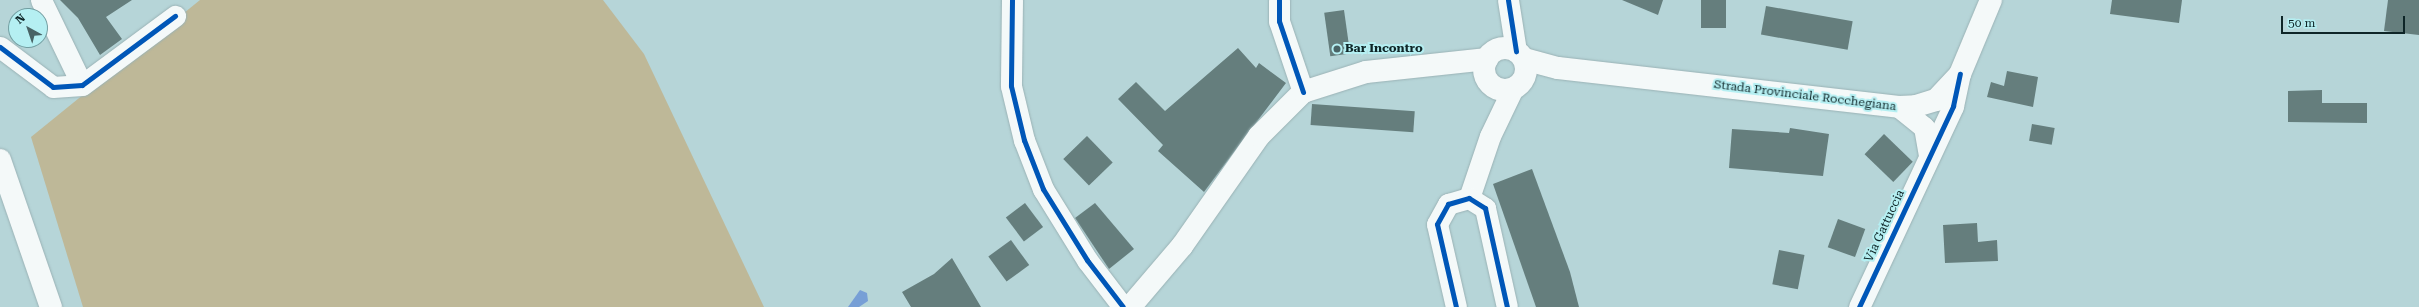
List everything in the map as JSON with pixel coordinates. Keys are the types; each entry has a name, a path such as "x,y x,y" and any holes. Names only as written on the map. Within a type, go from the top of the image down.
{"main road":[{"name":"Strada Provinciale Rocchegiana","path":"1130,307 1182,246 1259,136 1303,92 1366,72 1454,64 1558,68 1899,107 1930,103 1944,94 1960,74 1991,0"},
{"path":"0,160 51,307"}],"street":[{"path":"41,0 82,85"},
{"path":"1012,0 1010,86 1024,140 1043,189 1087,260 1123,307"},
{"path":"1279,0 1279,21 1303,92"},
{"path":"1469,198 1501,113 1509,24 1508,0"},
{"path":"0,47 53,87 82,85 175,16"},
{"name":"Via Gattuccia","path":"1859,307 1929,154 1953,106 1960,74"},
{"path":"1930,103 1942,121 1942,130"},
{"path":"1899,107 1924,127 1929,154"},
{"path":"1456,307 1437,224 1448,204 1469,198 1485,208 1507,307"}],"shaded area":[{"path":"200,0 603,0 644,54 764,307 83,307 31,137"}],"water":[{"path":"860,290 867,293 868,301 859,307 848,307"}],"building":[{"path":"60,0 132,0 106,17 122,39 100,55 78,18"},
{"path":"1622,0 1663,0 1658,15"},
{"path":"1701,0 1726,0 1726,28 1701,28"},
{"path":"2112,0 2182,0 2179,23 2110,14"},
{"path":"2388,0 2419,0 2419,35 2384,31"},
{"path":"1766,6 1853,21 1848,50 1761,35"},
{"path":"1344,10 1350,54 1330,56 1324,13"},
{"path":"1238,48 1256,68 1259,63 1286,83 1204,192 1158,151 1163,145 1118,99 1136,82 1165,111"},
{"path":"2007,71 2038,77 2033,107 1987,97 1991,82 2004,86"},
{"path":"2322,90 2322,103 2367,103 2367,123 2288,122 2288,91"},
{"path":"1312,104 1415,111 1413,132 1311,125"},
{"path":"2032,124 2055,128 2052,145 2029,141"},
{"path":"1790,128 1829,134 1823,176 1729,168 1732,129 1789,133"},
{"path":"1884,134 1913,162 1893,182 1865,154"},
{"path":"1087,136 1113,163 1089,186 1063,159"},
{"path":"1532,169 1570,272 1579,307 1536,307 1493,184"},
{"path":"1025,203 1043,227 1024,241 1006,217"},
{"path":"1095,203 1134,249 1109,269 1075,218"},
{"path":"1838,219 1865,229 1855,257 1828,247"},
{"path":"1977,223 1978,242 1997,240 1998,261 1945,263 1943,225"},
{"path":"1011,240 1029,265 1007,282 988,256"},
{"path":"1779,250 1805,255 1798,289 1772,284"},
{"path":"952,258 981,307 911,307 902,292 934,274"}],"cycle path":[{"path":"1012,0 1011,86 1024,140 1043,189 1087,260 1123,307"},
{"path":"1279,0 1279,21 1303,92"},
{"path":"1508,0 1516,51"},
{"path":"0,47 53,87 82,85 175,16"},
{"path":"1859,307 1953,106 1960,74"},
{"path":"1456,307 1437,224 1448,204 1469,198 1485,208 1507,307"}],"place":[{"name":"Bar Incontro","path":"1337,49"}]}
